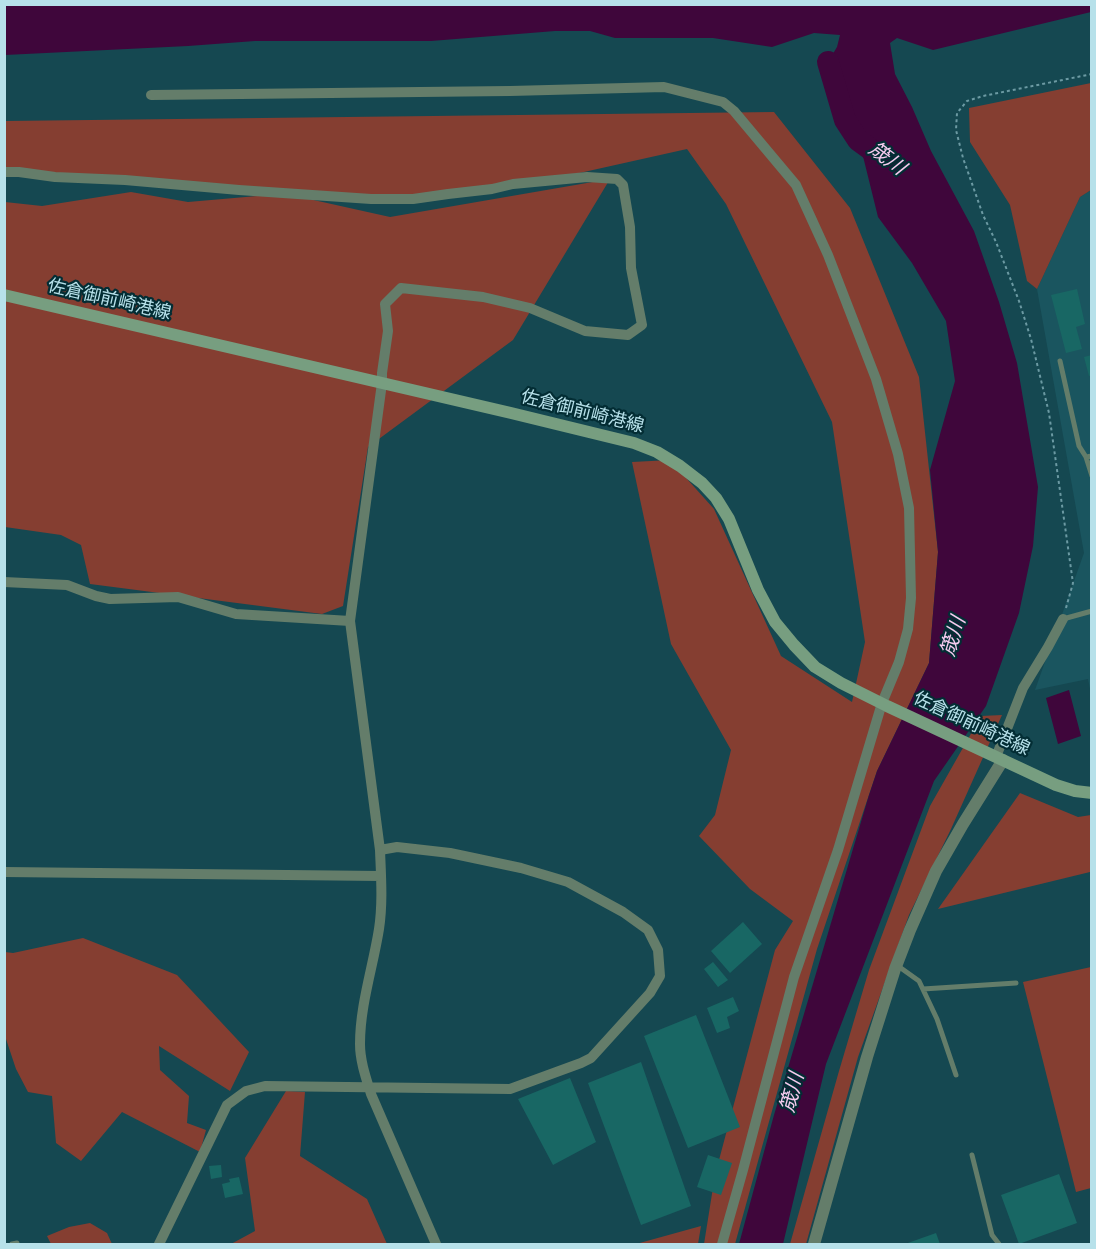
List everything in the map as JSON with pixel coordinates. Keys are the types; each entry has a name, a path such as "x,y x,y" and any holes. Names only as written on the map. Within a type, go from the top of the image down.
{"main road":[{"name":"佐倉御前崎港線","path":"4,295 634,443 657,452 702,483 716,498 729,519 762,598 775,622 815,666 841,683 999,759 1056,785 1092,793"}],"street":[{"path":"151,95 664,87 723,102 734,111 796,185 828,255 876,379 898,454 909,508 911,598 908,629 899,662 794,977 722,1245"},
{"path":"4,172 248,191 413,199 492,189 513,184 587,177 617,179 623,185 630,227 632,268 642,325 628,335 585,331 530,308 483,297 401,288 385,304 388,331 350,621 380,850 381,876 380,927 362,1017 360,1046 369,1087 436,1245"},
{"path":"4,582 67,585 110,599 177,597 236,614 350,621"},
{"path":"815,1244 867,1057 896,965 936,872 999,759 1023,688 1063,619"},
{"path":"159,1245 227,1105 246,1091 265,1086 510,1089 591,1058 650,993 660,976 658,950 648,930 623,912 568,882 521,868 450,853 397,847 380,850"},
{"path":"4,872 381,876"}],"lane":[{"path":"1060,361 1079,446 1089,457 1092,476"},
{"path":"1063,619 1092,611"},
{"path":"896,965 919,981 937,1019 956,1075"},
{"path":"923,989 1016,983"},
{"path":"972,1155 992,1235 999,1245"}],"path":[{"path":"1063,619 1073,583 1049,413 1019,301 983,215 963,158 956,130 957,112 967,101 1092,74"}],"shaded area":[{"path":"1091,83 1091,190 1080,197 1037,289 1027,281 1010,205 970,142 969,108"},
{"path":"774,112 850,208 919,377 938,552 929,663 877,771 817,949 735,1244 704,1244 715,1175 775,950 793,921 750,889 699,836 715,815 731,750 671,644 632,462 670,460 714,509 781,656 852,702 865,642 832,422 726,204 687,149 566,176 403,201 291,195 390,217 610,179 513,340 368,447 343,606 322,614 90,584 81,545 61,535 5,527 5,202 42,206 131,192 188,202 280,194 5,173 5,121"},
{"path":"1091,190 1091,694 1088,679 1035,690 1084,553 1037,289 1080,197"},
{"path":"1002,715 951,829 909,915 858,1057 806,1244 790,1244 869,970 930,806 981,716"},
{"path":"1020,793 1078,817 1091,815 1091,875 1090,872 938,909"},
{"path":"83,938 177,975 249,1052 230,1091 159,1046 160,1070 189,1096 187,1123 206,1130 200,1152 122,1112 81,1161 56,1143 52,1096 28,1092 16,1069 5,1036 5,952 13,953"},
{"path":"1091,967 1091,1188 1076,1192 1023,982"},
{"path":"286,1091 305,1092 300,1156 367,1199 387,1244 231,1244 255,1231 245,1158"},
{"path":"90,1223 107,1233 112,1244 51,1244 47,1236 69,1227"},
{"path":"701,1226 698,1244 636,1244"}],"water":[{"path":"4,5 1091,5 1091,12 933,50 897,38 890,43 895,74 931,151 974,231 1017,363 1038,487 1033,546 1019,613 986,706 934,781 826,1064 783,1244 739,1244 774,1115 869,795 877,771 929,663 938,552 930,470 955,381 946,321 912,263 878,217 859,140 845,120 828,62 837,47 840,35 814,33 772,47 713,38 615,38 590,31 555,31 431,41 255,41 5,55"},
{"path":"1069,690 1081,736 1058,744 1046,698"}],"building":[{"path":"1077,289 1085,324 1076,327 1082,349 1066,353 1051,295"},
{"path":"1092,355 1092,375 1089,376 1084,357"},
{"path":"743,922 762,944 730,973 711,951"},
{"path":"713,962 728,980 718,987 704,969"},
{"path":"733,997 739,1011 727,1017 730,1028 717,1033 707,1008"},
{"path":"696,1015 740,1127 688,1148 644,1036"},
{"path":"641,1062 691,1206 641,1225 588,1083"},
{"path":"570,1078 596,1142 553,1165 518,1099"},
{"path":"708,1155 732,1163 721,1195 697,1187"},
{"path":"221,1165 222,1177 211,1179 209,1166"},
{"path":"1059,1174 1077,1223 1019,1244 1001,1195"},
{"path":"239,1177 243,1194 225,1198 222,1184 230,1182 229,1179"},
{"path":"936,1233 940,1244 905,1244"}],"waterway":[{"name":"筬川","path":"828,62 845,120 858,140 884,159"}]}
